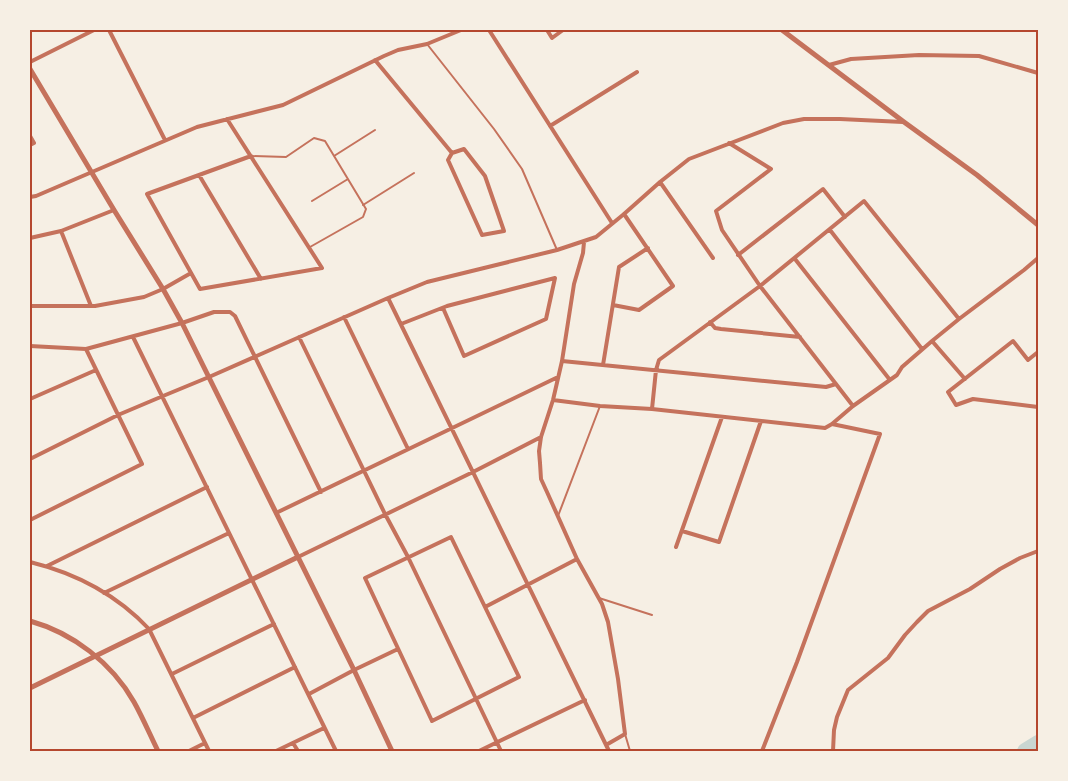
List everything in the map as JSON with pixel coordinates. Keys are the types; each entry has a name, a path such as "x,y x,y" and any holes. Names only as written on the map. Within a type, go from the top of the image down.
{"street":[{"path":"30,62 94,30"},
{"path":"109,30 165,140"},
{"path":"30,197 92,173 197,127 284,105 398,50 427,44 461,30"},
{"path":"489,30 612,224"},
{"path":"547,30 552,38 563,30"},
{"path":"782,30 977,175 1038,225"},
{"path":"829,66 851,59 919,55 979,56 1038,73"},
{"path":"376,60 452,153"},
{"path":"30,69 182,323 354,670 392,751"},
{"path":"550,126 637,72"},
{"path":"227,119 251,156 322,268 200,289 147,194 251,156"},
{"path":"30,459 118,415 209,378 255,356 427,282 557,250 596,237 689,158 783,123 804,119 904,122"},
{"path":"30,136 34,143 30,145"},
{"path":"729,143 771,169 716,211 722,230 760,286 852,406"},
{"path":"464,149 485,176 504,231 482,235 448,160 452,153 464,149"},
{"path":"199,175 261,279"},
{"path":"660,182 713,258"},
{"path":"738,255 823,189 845,217"},
{"path":"652,409 656,370 659,360 795,259 864,201 959,319"},
{"path":"30,238 60,231 114,210"},
{"path":"613,305 639,310 673,286 624,214"},
{"path":"830,230 922,349"},
{"path":"60,231 91,306"},
{"path":"584,242 574,284 562,361 553,400 541,437 539,451 542,479 577,559 602,604 610,632 625,734 606,745"},
{"path":"603,364 619,267 648,248"},
{"path":"553,400 825,428 852,406 890,380 902,366 922,349 1038,258"},
{"path":"795,259 890,380"},
{"path":"30,306 95,306 144,297 163,289 191,273"},
{"path":"401,324 443,308 456,304 555,278 546,319 464,356 443,308"},
{"path":"388,298 609,751"},
{"path":"30,346 86,349 182,323 214,312 230,312 235,316 321,492"},
{"path":"344,317 408,449"},
{"path":"710,322 715,328 720,330 800,337"},
{"path":"133,337 336,751"},
{"path":"299,337 477,698 501,751"},
{"path":"932,341 965,379"},
{"path":"1038,352 1028,360 1013,341 948,392 956,405 973,399 1038,407"},
{"path":"30,520 142,464 86,349"},
{"path":"562,361 826,387 836,384"},
{"path":"30,399 96,370"},
{"path":"276,513 558,377"},
{"path":"676,547 722,416"},
{"path":"682,531 718,542 761,421"},
{"path":"762,751 880,434 832,424"},
{"path":"31,686 252,580 541,437"},
{"path":"46,566 207,487"},
{"path":"104,593 229,533"},
{"path":"451,537 486,607 519,677 432,721 365,578 451,537"},
{"path":"833,751 837,717 848,690 888,658 905,635 928,611 970,589 1020,558 1038,552"},
{"path":"486,607 577,559"},
{"path":"30,562 46,566 91,584 130,610 149,629 209,751"},
{"path":"30,620 78,643 96,656 112,672 134,702 158,751"},
{"path":"172,674 274,624"},
{"path":"308,694 398,649"},
{"path":"193,718 295,667"},
{"path":"479,751 585,700"},
{"path":"276,751 324,728"},
{"path":"293,743 298,751"},
{"path":"189,751 205,744"}],"lane":[{"path":"427,44 494,129 522,169 557,250"},
{"path":"334,156 375,130"},
{"path":"251,156 286,157 314,138 325,141 366,209 363,217 309,247"},
{"path":"364,205 414,174"},
{"path":"312,201 348,179"},
{"path":"558,516 600,406"},
{"path":"599,598 652,615"},
{"path":"625,734 630,751"}],"waterway":[{"path":"1025,751 1038,743"}]}
